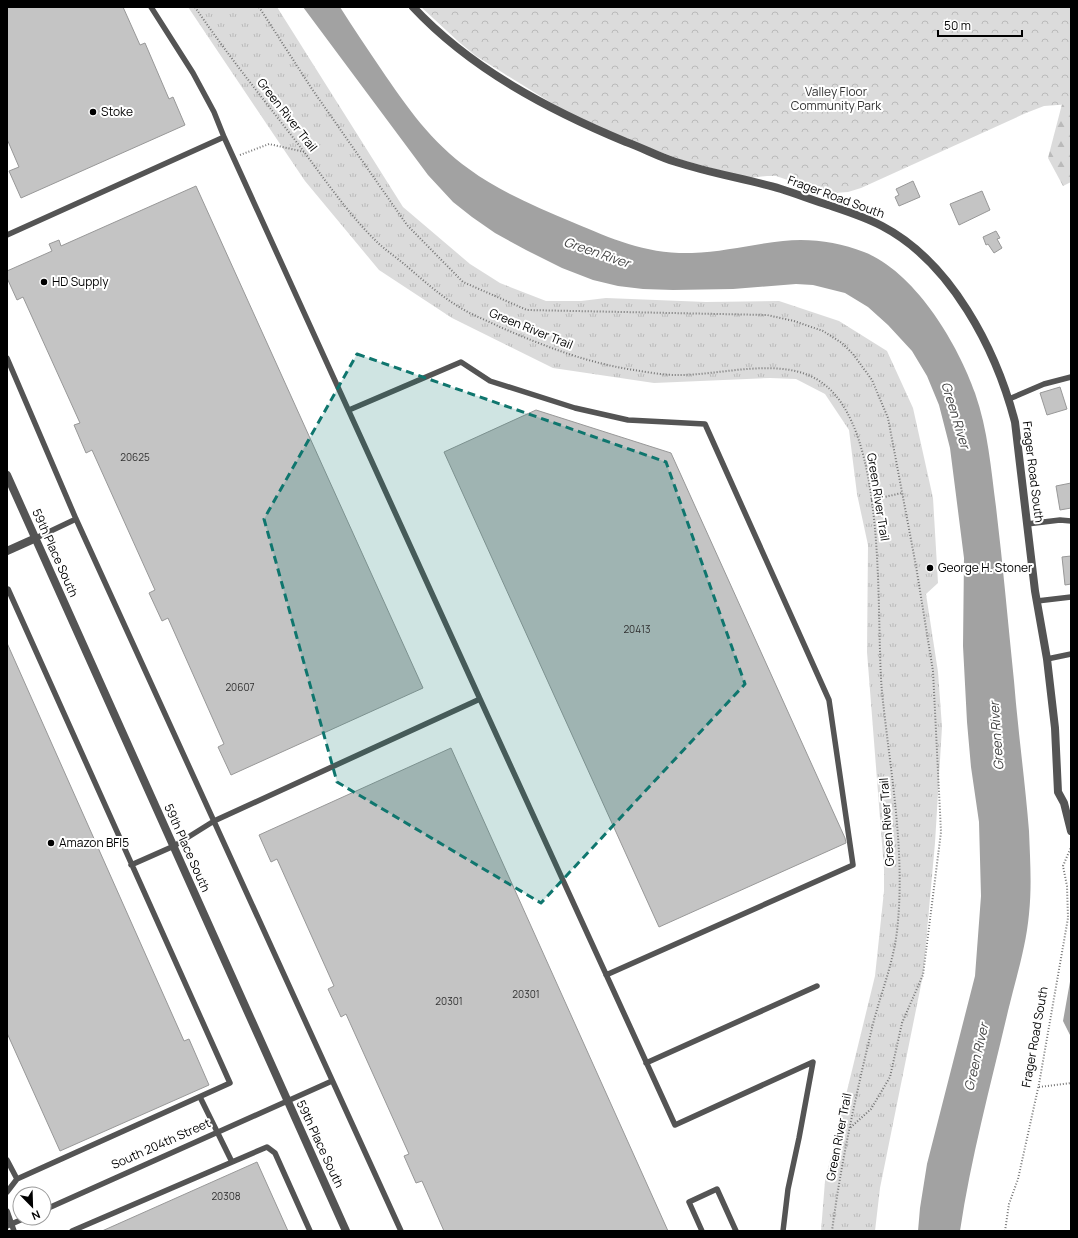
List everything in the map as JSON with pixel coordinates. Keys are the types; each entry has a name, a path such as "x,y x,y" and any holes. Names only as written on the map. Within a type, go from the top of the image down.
{"street":[{"name":"Frager Road South","path":"413,7 433,28 497,78 586,125 676,162 780,189 854,214 883,226 897,235 924,257 949,285 961,302 982,338 1001,379 1015,422 1037,600 1047,659 1055,728 1058,792 1068,803 1071,831"},
{"name":"59th Place South","path":"7,475 346,1231"},
{"path":"7,551 36,538"}],"lane":[{"path":"151,7 193,73 214,112 233,158 675,1125 813,1062 788,1189 783,1231"},
{"path":"7,235 224,137"},
{"path":"7,358 76,519 401,1231"},
{"path":"349,410 461,362 490,381 575,408 628,420 705,424 829,700 853,865 606,975"},
{"path":"1008,399 1044,384 1071,377"},
{"path":"36,538 76,519"},
{"path":"1027,524 1060,520 1071,521"},
{"path":"7,589 230,1083 17,1179 7,1192"},
{"path":"1037,600 1071,598"},
{"path":"1047,659 1071,654"},
{"path":"131,864 174,846 214,821 480,699"},
{"path":"646,1063 817,986"},
{"name":"South 204th Street","path":"52,1206 332,1081"},
{"path":"200,1097 232,1162"},
{"path":"72,1231 267,1147 275,1152 310,1231"},
{"path":"7,1160 17,1179"},
{"path":"702,1231 689,1202 717,1189 736,1231"},
{"path":"7,1212 9,1225 14,1231"}],"path":[{"name":"Green River Trail","path":"195,7 231,58 346,208 378,243 458,308 546,347 591,362 632,370 674,375 772,368 806,374 822,383 835,394 843,405 852,423 865,464 871,500 879,575 882,693 898,830 899,912 893,957 874,1020 838,1184 832,1231"},
{"path":"259,7 312,89 407,225 463,282 527,310 767,315 794,321 823,331 842,343 853,354 872,380 888,418 916,566 933,671 941,832 923,975 902,1023 890,1077 871,1109 850,1128"},
{"path":"233,158 269,144 304,152"},
{"path":"871,500 902,493"},
{"name":"Frager Road South","path":"1005,1231 1009,1204 1018,1179 1039,1086 1068,918 1067,890 1062,866 1071,847"},
{"path":"1067,890 1071,889"},
{"path":"1039,1086 1071,1083"}],"highlighted area":[{"path":"357,354 666,462 745,684 541,903 337,782 264,519"}],"green space":[{"path":"188,7 277,7 403,207 470,264 500,283 546,301 581,301 606,298 706,302 779,301 839,321 887,351 913,408 933,498 938,583 926,594 938,672 942,727 935,843 923,975 880,1188 875,1231 821,1231 825,1181 875,976 884,891 884,869 867,652 868,545 857,494 849,430 825,394 796,379 770,378 654,383 553,368 452,318 379,270 305,181"},
{"name":"Valley Floor Community Park","path":"421,7 1071,7 1071,104 1044,106 1026,113 861,188 848,192 834,193 820,191 776,176 748,178 682,160 601,130 558,107 476,56"},
{"path":"1071,7 1071,182 1063,186 1048,158 1068,81"}],"water":[{"name":"Green River","path":"303,7 340,7 400,97 431,136 469,169 506,192 602,235 630,245 659,251 692,253 726,250 771,242 803,240 834,243 864,252 883,262 917,292 946,332 958,353 975,393 983,421 991,464 1029,831 1031,883 1028,926 976,1148 960,1231 918,1231 927,1164 975,976 981,896 979,822 971,767 963,646 964,558 950,448 939,405 927,376 912,351 888,325 868,307 845,293 813,285 796,284 733,289 673,290 618,286 593,280 562,268 495,233 453,202 428,175"},
{"path":"1071,976 1071,1035 1070,1035 1063,1021"}],"building":[{"name":"Stoke","path":"7,7 123,7 140,45 145,43 169,99 173,97 185,125 21,198 9,171 19,167 7,139"},
{"path":"913,181 920,197 899,206 895,197 899,195 896,189"},
{"path":"196,186 423,688 231,775 218,747 224,744 168,618 162,621 149,593 155,590 92,450 86,453 74,425 80,423 23,297 17,300 7,278 7,271 52,251 49,244 59,240 61,246"},
{"path":"982,191 990,210 959,225 950,204"},
{"path":"996,231 1000,238 997,239 1002,248 994,253 988,244 986,245 983,237"},
{"path":"1060,387 1067,409 1047,415 1040,393"},
{"path":"536,410 671,453 846,843 659,927 444,452"},
{"path":"1071,483 1071,508 1060,510 1056,486"},
{"path":"1071,556 1071,584 1065,585 1062,557"},
{"name":"Amazon BFI5","path":"7,643 184,1041 189,1039 209,1085 60,1151 7,1033"},
{"path":"451,748 668,1231 444,1231 422,1181 416,1183 404,1156 409,1154 346,1014 341,1017 328,989 334,986 277,859 271,862 259,835"},
{"path":"257,1162 288,1231 102,1231"}],"place":[{"name":"Stoke","path":"93,112"},
{"name":"HD Supply","path":"44,282"},
{"name":"George H. Stoner","path":"930,568"},
{"name":"Amazon BFI5","path":"51,843"}]}
